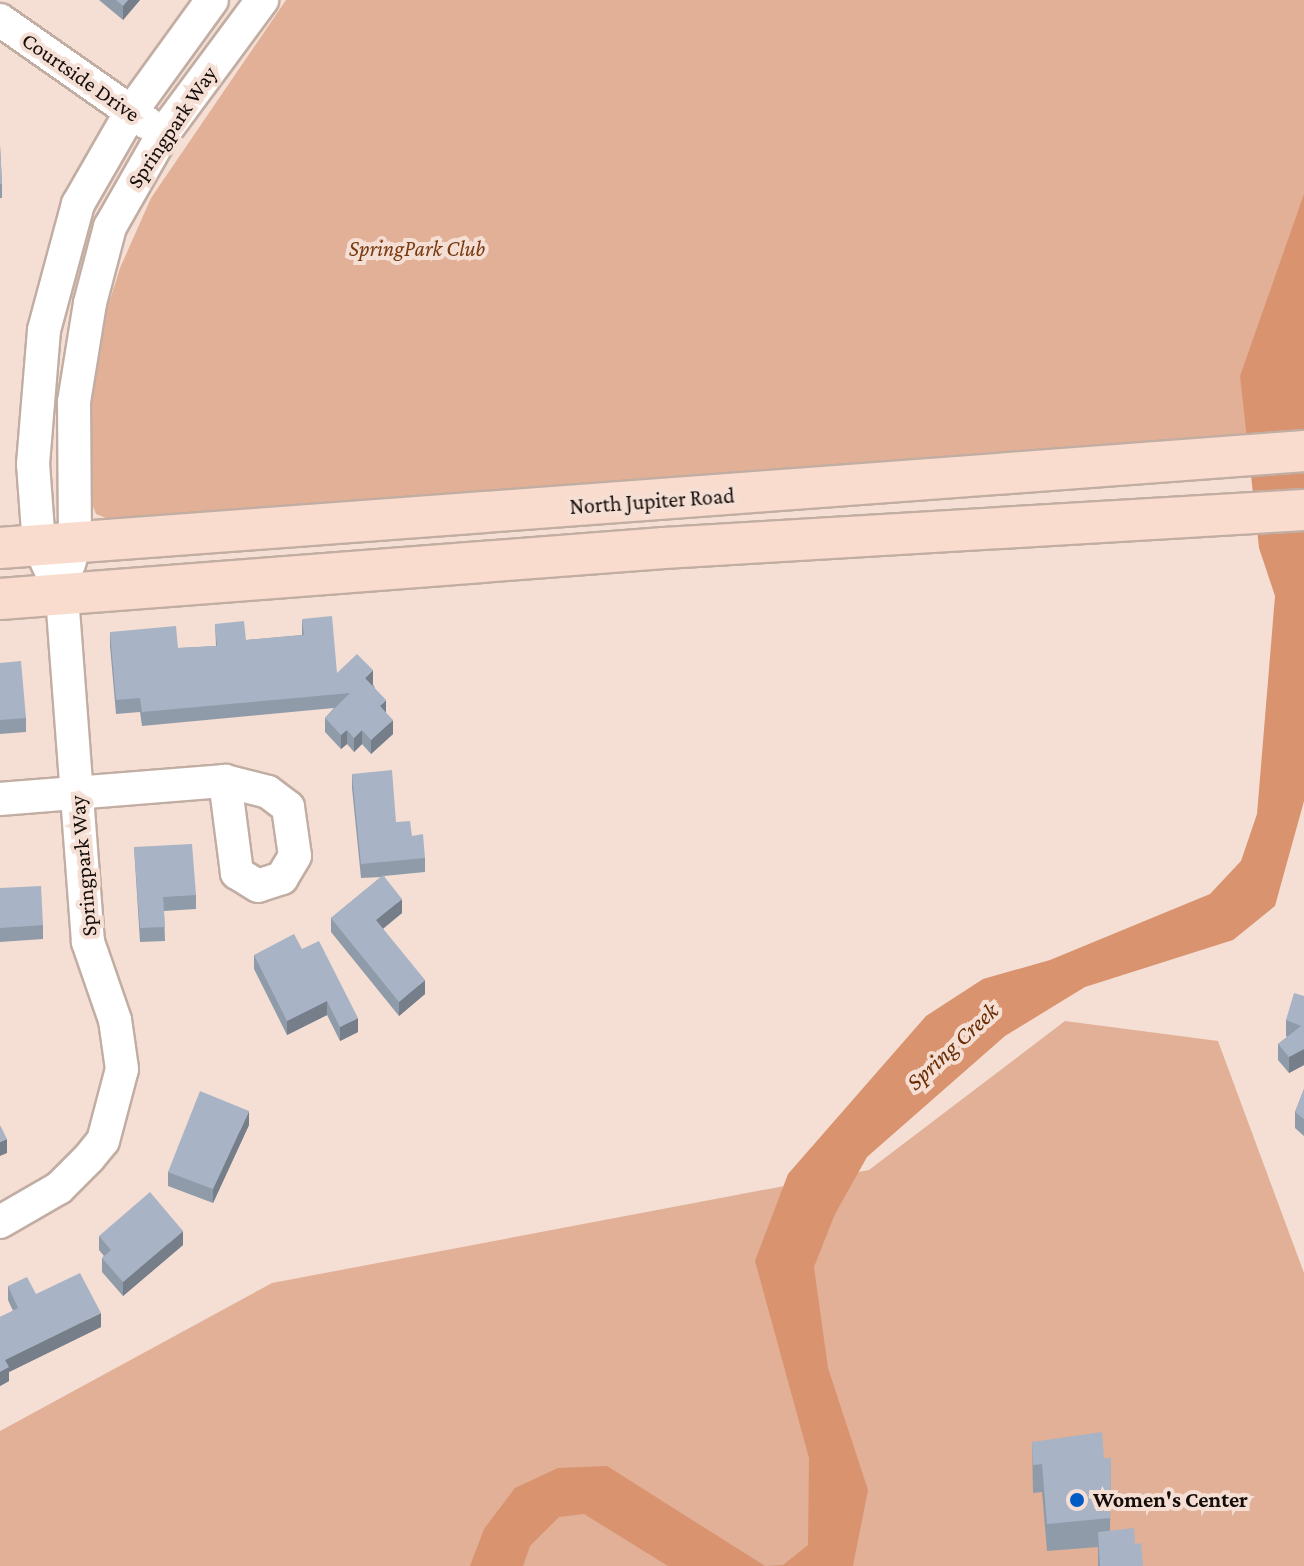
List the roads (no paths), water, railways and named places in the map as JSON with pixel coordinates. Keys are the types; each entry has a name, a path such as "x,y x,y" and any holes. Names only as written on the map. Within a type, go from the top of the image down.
{"main road":[{"name":"North Jupiter Road","path":"38,545 1304,451"},
{"path":"661,501 664,548"},
{"path":"0,599 664,548 1304,510"}],"street":[{"name":"Springpark Way","path":"0,1222 59,1188 103,1141 122,1069 115,1020 88,942 62,595 38,545 33,464 37,384 53,287 78,204 131,112 212,0"},
{"name":"Springpark Way","path":"38,545 74,402 90,303 110,227 163,134 262,0"},
{"name":"Courtside Drive","path":"0,20 163,134"},
{"path":"0,799 225,781"}],"water":[{"name":"Spring Creek","path":"1304,194 1304,801 1275,906 1233,940 1085,987 1005,1036 867,1157 835,1214 814,1267 828,1368 868,1490 853,1566 765,1566 783,1565 808,1545 809,1458 755,1261 788,1174 926,1016 983,979 1050,960 1210,894 1241,861 1257,814 1275,596 1259,548 1240,376"},
{"path":"607,1466 765,1566 668,1566 584,1514 559,1517 530,1546 523,1566 470,1566 484,1529 515,1488 558,1468"}],"place":[{"name":"Women's Center","path":"1077,1500"}],"park label":[{"name":"SpringPark Club","path":"417,249"}]}
